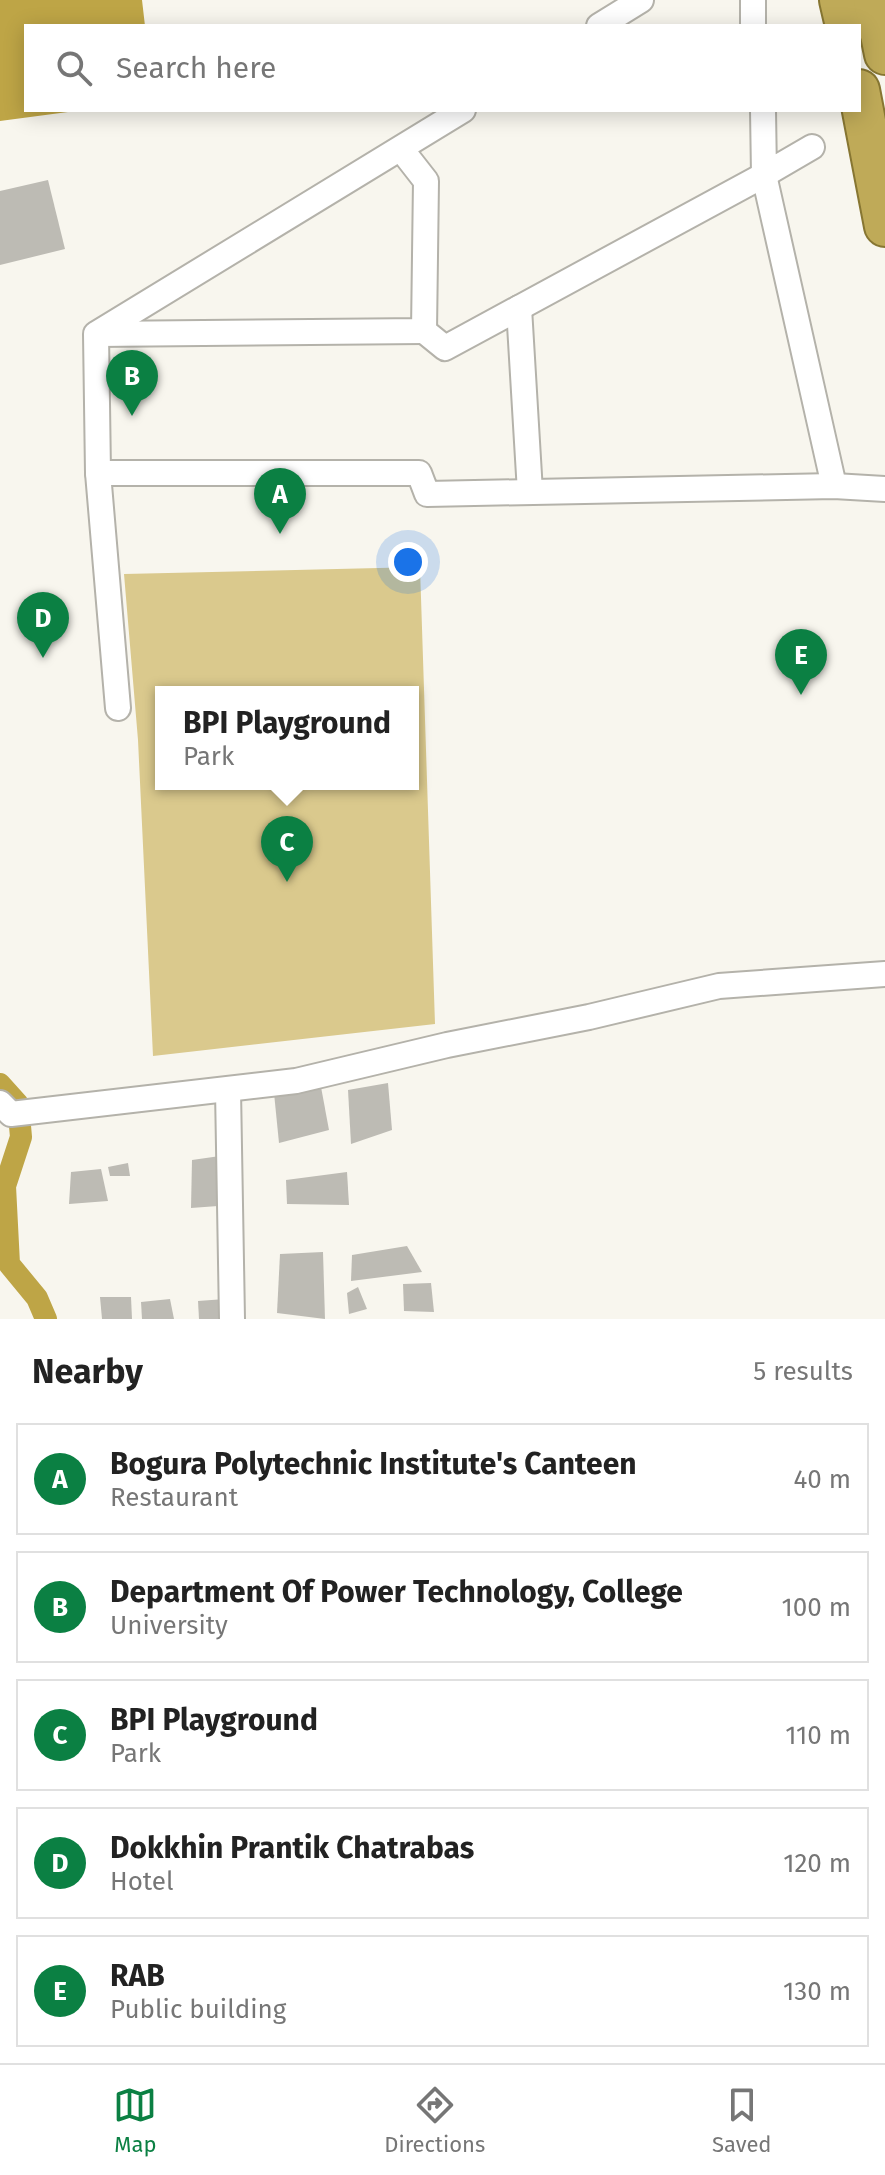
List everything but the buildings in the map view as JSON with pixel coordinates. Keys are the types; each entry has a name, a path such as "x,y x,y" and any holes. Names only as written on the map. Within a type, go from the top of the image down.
{"highway":[{"path":"840,0 846,24"},
{"path":"874,0 885,54"},
{"path":"861,100 885,226"}],"street":[{"path":"602,24 641,0"},
{"path":"753,0 753,24"},
{"path":"96,334 460,112"},
{"path":"763,112 764,175 834,486"},
{"path":"96,334 424,331 445,348 812,147"},
{"path":"401,149 426,181 424,331"},
{"path":"519,308 530,492"},
{"path":"96,334 98,473 118,708"},
{"path":"98,473 419,473 427,494 834,486 885,489"},
{"path":"6,1108 39,1111 296,1081 719,986 885,974"},
{"path":"228,1090 232,1319"}],"shaded area":[{"path":"0,0 142,0 145,24 24,24 24,112 68,112 0,121"},
{"path":"420,567 435,1024 153,1056 138,740 124,574"}],"waterway":[{"path":"0,1084 18,1104 21,1137 5,1186 9,1264 37,1298 46,1319"}],"place":[{"name":"Department Of Power Technology, College","path":"132,416"},
{"name":"Bogura Polytechnic Institute's Canteen","path":"280,534"},
{"name":"Dokkhin Prantik Chatrabas","path":"43,658"},
{"name":"RAB","path":"801,695"},
{"name":"BPI Playground","path":"287,882"}]}
